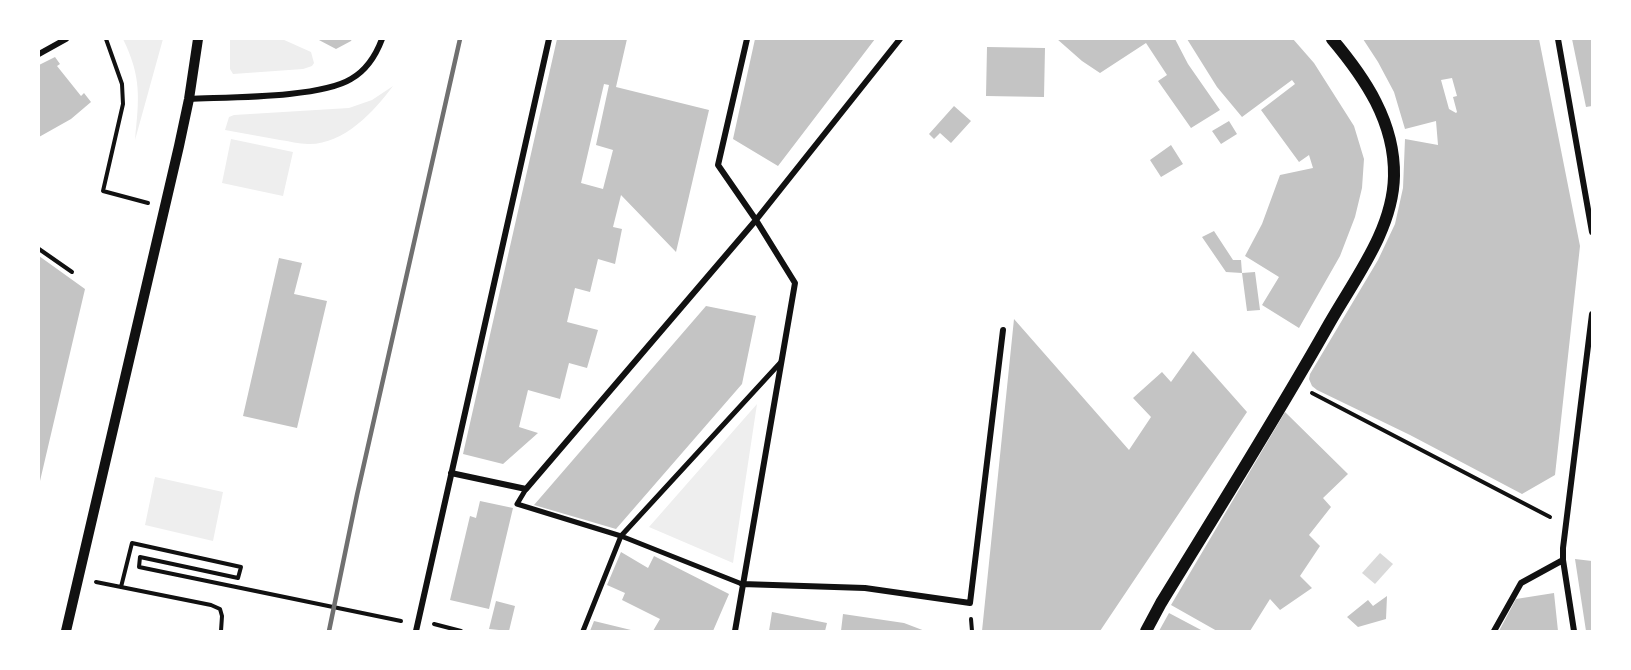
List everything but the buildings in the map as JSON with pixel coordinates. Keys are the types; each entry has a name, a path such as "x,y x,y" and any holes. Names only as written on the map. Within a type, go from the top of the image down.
{"main road":[{"path":"1146,631 1295,384 1382,231 1394,177 1393,150 1374,97 1357,69 1332,39"}],"street":[{"path":"39,54 66,39"},
{"path":"66,631 165,208 189,99 198,39"},
{"path":"189,99 303,92 335,86 351,80 361,71 376,56 382,39"},
{"path":"416,631 549,39"},
{"path":"735,631 795,283 718,165 747,39"},
{"path":"900,39 756,220 525,489 517,504 621,536 742,584 865,588 970,603 1004,330"},
{"path":"1558,39 1592,232"},
{"path":"1574,631 1563,560 1592,314"},
{"path":"583,631 621,536 781,362"},
{"path":"452,473 525,489"},
{"path":"1494,631 1521,584 1563,560"}],"path":[{"path":"106,39 122,84 123,104 103,190 165,208"},
{"path":"39,249 72,272"},
{"path":"1295,384 1566,526"},
{"path":"121,587 132,543 241,567 238,578 140,557 139,567 401,621 399,631"},
{"path":"78,578 211,605 220,609 222,616 220,631"},
{"path":"419,620 461,631"}],"shaded area":[{"path":"123,39 163,39 135,140 138,88 133,65"},
{"path":"230,39 282,39 311,52 314,63 303,69 233,74 230,69"},
{"path":"393,86 377,106 356,125 345,133 321,143 301,144 225,130 229,117 234,115 349,108 372,100"},
{"path":"231,139 293,152 283,196 222,183"},
{"path":"757,404 733,563 649,527"},
{"path":"155,477 223,492 213,541 145,525"},
{"path":"1380,553 1393,564 1375,584 1362,573"}],"railway":[{"path":"329,631 357,495 460,39"}]}
